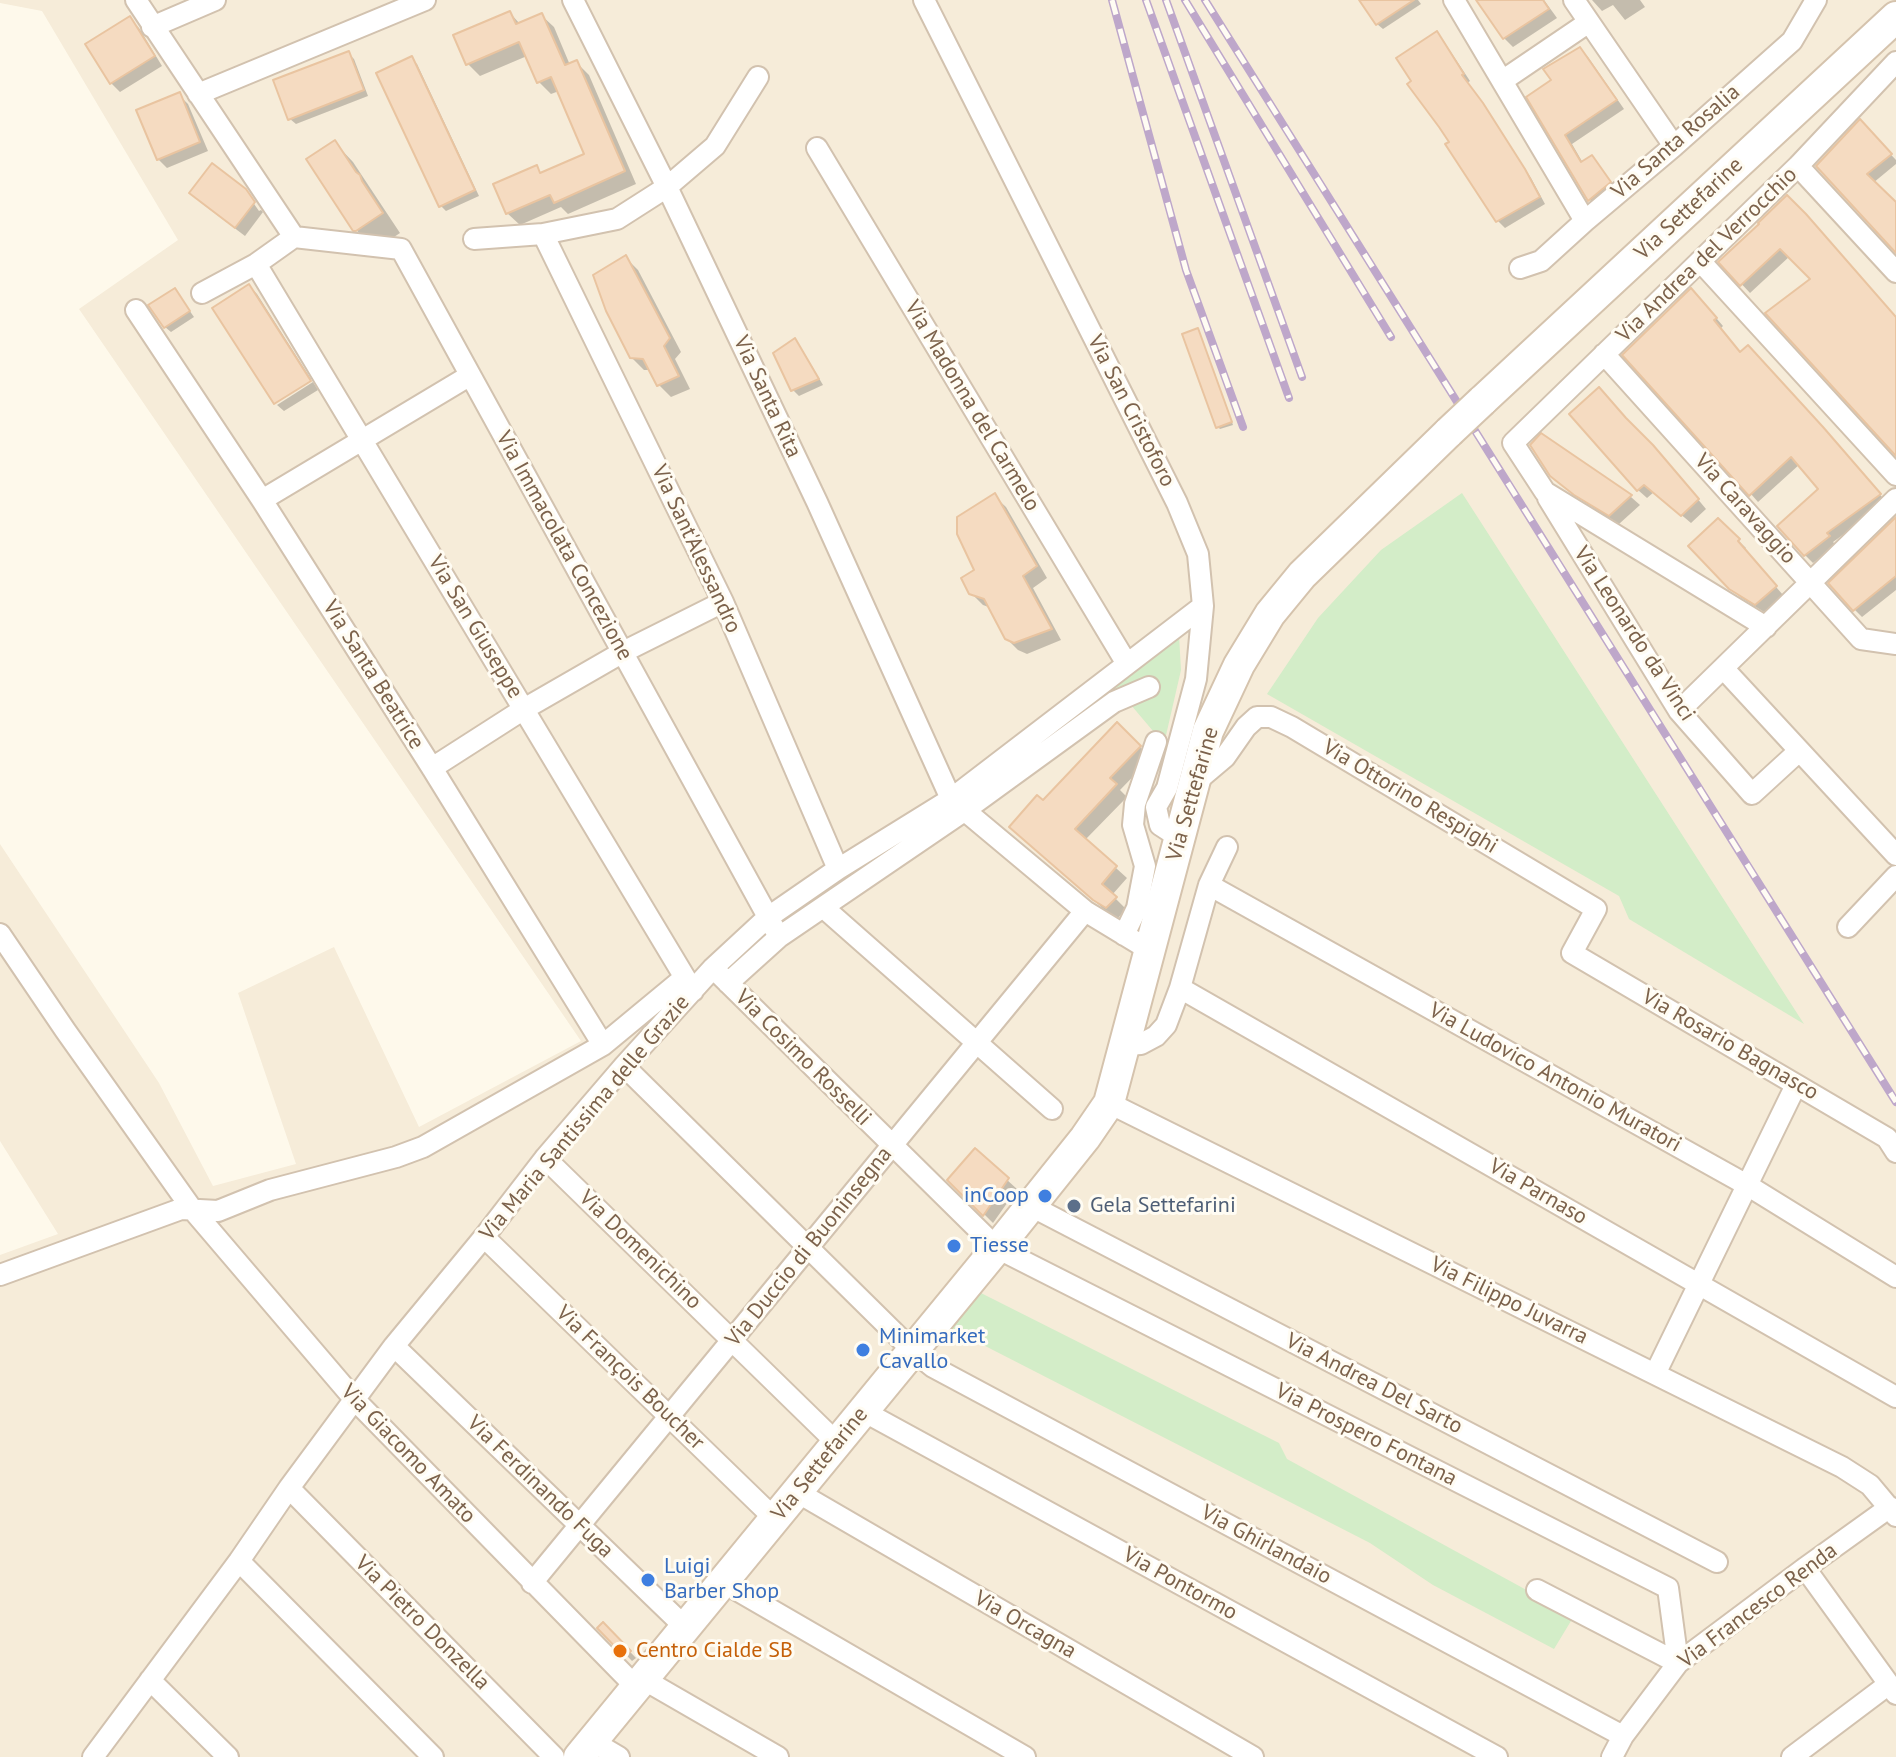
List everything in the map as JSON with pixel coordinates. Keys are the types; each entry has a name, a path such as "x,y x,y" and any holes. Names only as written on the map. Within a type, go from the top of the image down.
{"street":[{"path":"136,0 294,237 256,264 202,293"},
{"path":"152,27 215,0"},
{"path":"198,94 425,0"},
{"name":"Via Santa Rita","path":"573,0 667,187 957,805"},
{"name":"Via San Cristoforo","path":"924,0 1177,503 1198,554 1203,606 1196,679 1167,788 1156,807 1160,825 1180,838"},
{"path":"1454,0 1585,221"},
{"path":"1574,0 1674,146"},
{"name":"Via Santa Rosalia","path":"1520,268 1541,261 1792,41 1816,0"},
{"name":"Via Settefarine","path":"585,1749 997,1248 1085,1138 1109,1103 1208,731 1239,665 1270,614 1302,575 1449,432 1896,17"},
{"path":"1502,81 1589,22"},
{"name":"Via Andrea del Verrocchio","path":"1513,443 1798,166 1896,62"},
{"path":"474,239 543,234 617,219 667,187 715,146 758,77"},
{"name":"Via Madonna del Carmelo","path":"817,148 1127,664"},
{"path":"1798,166 1896,272"},
{"name":"Via Sant'Alessandro","path":"543,234 723,602 838,869"},
{"name":"Via Immacolata Concezione","path":"294,237 401,249 779,937"},
{"path":"1700,261 1896,475"},
{"name":"Via San Giuseppe","path":"256,264 688,984"},
{"name":"Via Santa Beatrice","path":"136,310 262,500 603,1045"},
{"name":"Via Caravaggio","path":"1604,354 1861,639 1896,644"},
{"path":"262,500 469,376"},
{"name":"Via Leonardo da Vinci","path":"1513,443 1679,711 1752,794 1799,751"},
{"path":"1545,492 1766,627"},
{"path":"1679,711 1896,499"},
{"path":"432,768 524,709 623,652 723,602"},
{"name":"Via Maria Santissima delle Grazie","path":"728,983 779,937 824,908 957,805 1127,664 1203,606"},
{"path":"1723,668 1896,855"},
{"path":"1149,687 1114,702 957,805 1085,911 1151,951"},
{"name":"Via Ottorino Respighi","path":"1193,784 1225,757 1257,717 1271,717 1596,909 1572,953"},
{"path":"1124,935 1137,908 1145,866 1133,825 1135,804 1156,742"},
{"name":"Via Maria Santissima delle Grazie","path":"0,1275 181,1209 218,1211 270,1190 423,1147 603,1045 713,968 767,918 838,869 957,805"},
{"name":"Via Settefarine","path":"1126,1045 1141,1044 1156,1036 1166,1025 1180,988 1209,885 1227,847"},
{"path":"1848,927 1896,876"},
{"name":"Via Ludovico Antonio Muratori","path":"1209,885 1747,1185 1896,1277"},
{"path":"824,908 1052,1109"},
{"name":"Via Duccio di Buoninsegna","path":"532,1583 1085,911"},
{"name":"Via Giacomo Amato","path":"0,934 192,1209 355,1400 532,1583 640,1683 778,1757"},
{"name":"Via Rosario Bagnasco","path":"1572,953 1892,1145"},
{"name":"Via Cosimo Rosselli","path":"713,968 997,1248"},
{"name":"Via Maria Santissima delle Grazie","path":"93,1757 394,1346 688,984"},
{"name":"Via Parnaso","path":"1180,988 1896,1397"},
{"name":"Via Ghirlandaio","path":"624,1066 912,1350 933,1367 1623,1736"},
{"path":"1655,1374 1796,1085"},
{"name":"Via Filippo Juvarra","path":"1109,1103 1842,1467 1870,1485 1893,1511"},
{"name":"Via Domenichino","path":"545,1158 837,1443"},
{"name":"Via Andrea Del Sarto","path":"1031,1206 1717,1562"},
{"name":"Via François Boucher","path":"484,1237 775,1519"},
{"name":"Via Prospero Fontana","path":"997,1248 1668,1588 1678,1663"},
{"name":"Via Ferdinando Fuga","path":"394,1346 686,1628"},
{"name":"Via Pontormo","path":"863,1411 1497,1757"},
{"name":"Via Pietro Donzella","path":"289,1488 554,1757"},
{"name":"Via Orcagna","path":"797,1492 1253,1757"},
{"name":"Via Francesco Renda","path":"1612,1757 1623,1736 1678,1663 1805,1568 1893,1511"},
{"path":"239,1561 433,1757"},
{"path":"1792,1757 1892,1689 1805,1568"},
{"path":"723,1582 1025,1757"},
{"path":"1537,1590 1678,1663"},
{"path":"150,1680 228,1757"},
{"path":"585,1749 619,1757"}],"shaded area":[{"path":"0,0 1896,0 1896,1757 0,1757 0,1255 58,1234 0,1141 0,844 159,1083 213,1186 296,1164 238,993 334,947 419,1127 581,1041 79,309 178,240 42,11 0,3"}],"green space":[{"path":"1462,493 1804,1024 1629,919 1619,896 1267,694 1318,618 1381,550"},
{"path":"1179,635 1181,670 1164,744 1120,692 963,795"},
{"path":"977,1291 1279,1443 1287,1459 1574,1616 1554,1649 1433,1585 1370,1543 950,1328"}],"building":[{"path":"1359,0 1414,0 1376,25"},
{"path":"1476,0 1543,0 1549,9 1503,39"},
{"path":"510,11 516,24 542,13 565,65 577,60 625,171 554,203 550,195 506,214 493,184 537,165 540,173 584,154 551,77 537,83 519,42 466,65 453,35"},
{"path":"130,16 155,56 110,84 85,44"},
{"path":"1437,31 1540,197 1496,222 1445,144 1449,142 1407,84 1411,81 1396,58"},
{"path":"1580,47 1617,100 1565,135 1581,162 1592,155 1611,182 1588,201 1526,97 1551,80 1543,69"},
{"path":"349,51 364,90 288,120 273,80"},
{"path":"412,56 475,190 439,207 376,73"},
{"path":"180,92 200,142 157,160 136,110"},
{"path":"1860,119 1892,154 1867,174 1896,202 1896,253 1816,166"},
{"path":"335,140 383,213 356,231 353,231 306,159"},
{"path":"212,163 246,189 255,202 235,228 189,193"},
{"path":"1787,195 1896,317 1896,456 1765,313 1810,279 1780,249 1740,286 1718,262"},
{"path":"626,255 670,338 664,346 679,376 657,386 643,359 630,358 606,311 593,275"},
{"path":"249,284 311,381 274,404 212,308"},
{"path":"175,288 190,311 164,328 148,305"},
{"path":"1691,288 1717,318 1714,320 1740,352 1748,345 1881,494 1827,533 1830,536 1804,556 1777,526 1818,489 1791,457 1749,496 1622,355"},
{"path":"1198,328 1232,422 1216,428 1182,334"},
{"path":"795,338 819,379 791,391 773,353"},
{"path":"1599,387 1699,499 1681,516 1644,485 1637,491 1569,414"},
{"path":"1541,433 1632,495 1609,516 1574,495 1550,476 1530,445"},
{"path":"995,493 1037,566 1023,576 1052,629 1014,643 1005,639 984,599 969,594 961,578 974,570 957,534 957,517"},
{"path":"1896,517 1896,576 1853,611 1828,583"},
{"path":"1718,518 1740,539 1738,541 1777,586 1755,605 1729,589 1688,546"},
{"path":"1117,722 1141,746 1110,778 1117,784 1075,829 1117,866 1102,884 1117,897 1106,908 1009,827 1037,795 1043,800"},
{"path":"975,1148 1009,1178 983,1216 947,1180"},
{"path":"603,1622 631,1651 625,1657 597,1628"}],"railway":[{"path":"1112,0 1186,270 1243,427"},
{"path":"1146,0 1289,398"},
{"path":"1166,0 1302,377"},
{"path":"1185,0 1391,337"},
{"path":"1205,0 1896,1102"}],"place":[{"name":"inCoop","path":"1045,1196"},
{"name":"Gela Settefarini","path":"1074,1206"},
{"name":"Tiesse","path":"954,1246"},
{"name":"Minimarket Cavallo","path":"863,1350"},
{"name":"Luigi Barber Shop","path":"648,1580"},
{"name":"Centro Cialde SB","path":"620,1651"}]}
